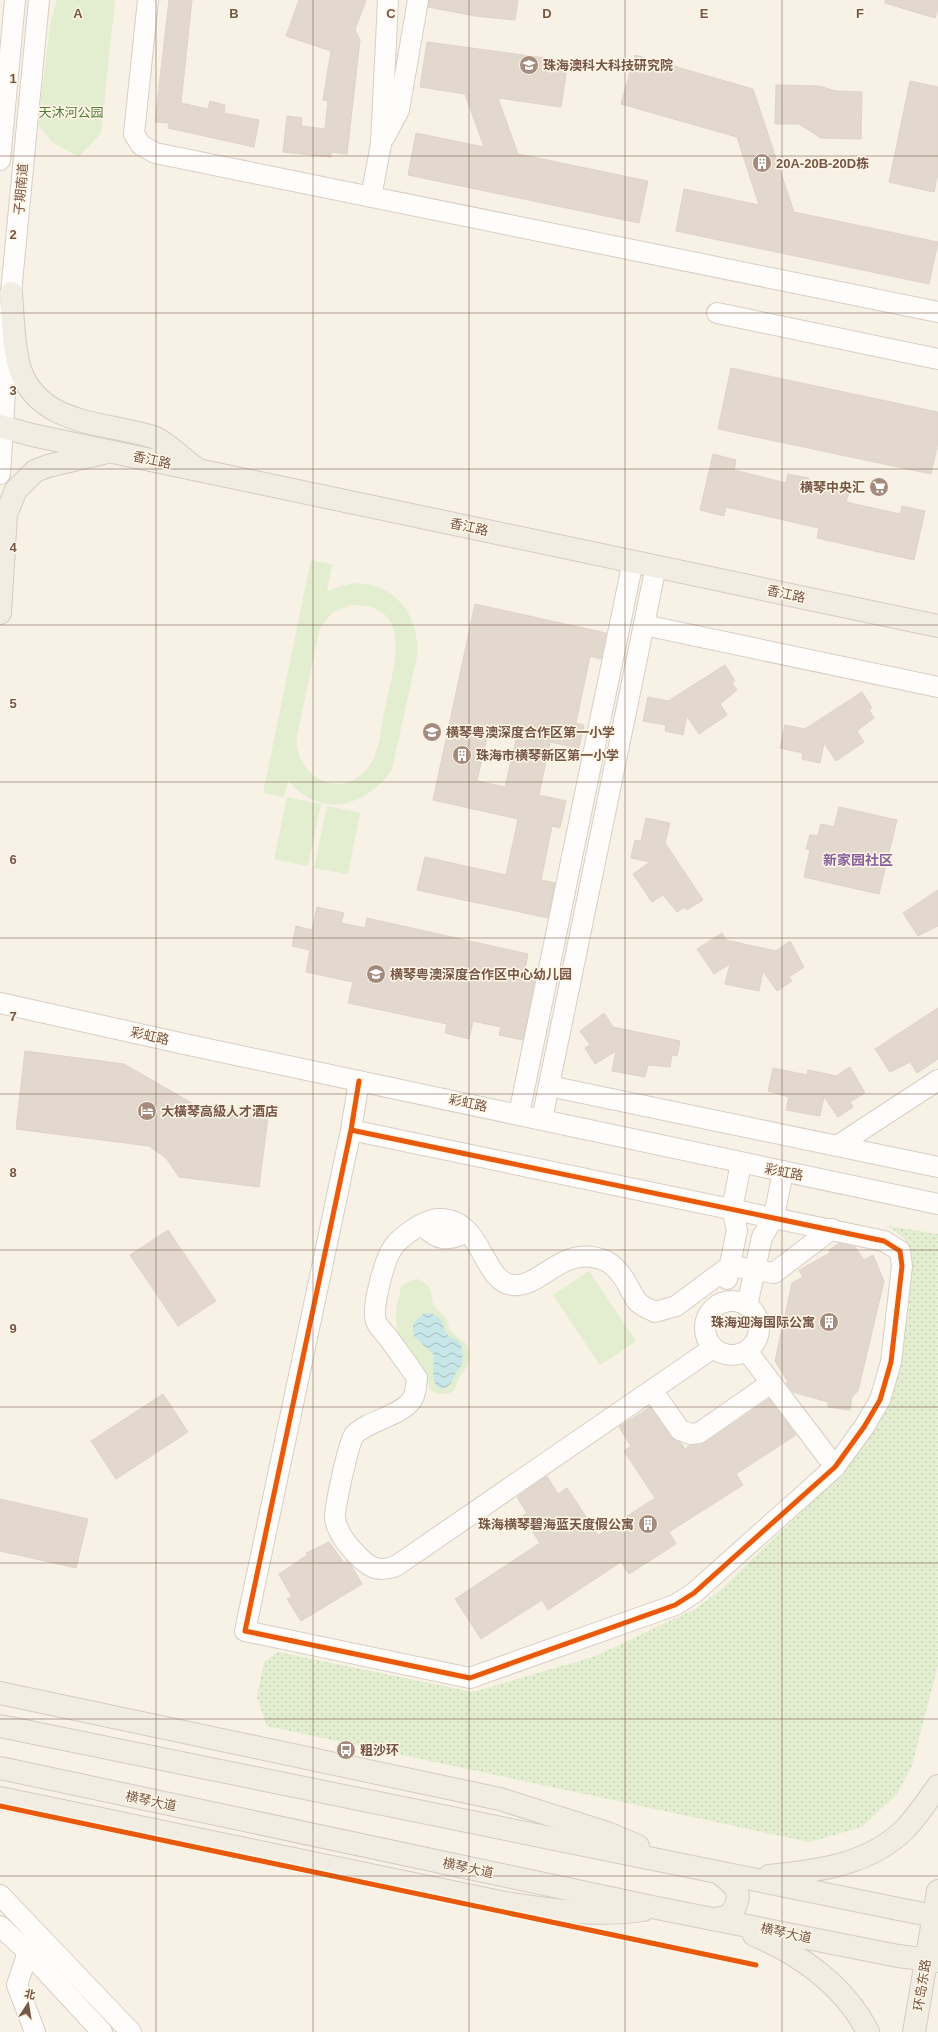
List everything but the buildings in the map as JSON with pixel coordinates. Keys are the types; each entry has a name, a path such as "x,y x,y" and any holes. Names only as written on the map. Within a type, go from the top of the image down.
{"main road":[{"path":"11,293 19,367 24,381 33,394 56,413 70,418 155,438 199,470"},
{"name":"香江路","path":"1,426 111,452 938,626"},
{"path":"0,613 6,514 16,490 35,471 48,466 111,452"},
{"path":"0,1693 500,1799 607,1833 683,1865"},
{"path":"0,1726 936,1916"},
{"path":"41,1735 167,1729"},
{"name":"横琴大道","path":"0,1768 657,1908 932,1961"},
{"path":"747,1878 809,1872 843,1865 870,1853 886,1844 905,1828 938,1786"},
{"path":"0,1798 505,1904 581,1914 611,1914 657,1908"},
{"path":"39,1806 162,1803"},
{"path":"716,1919 729,1916 735,1908 738,1899 737,1889 732,1882 719,1872"},
{"name":"环岛东路","path":"914,2032 932,1961 938,1891"},
{"path":"716,1919 769,1941 803,1961 829,1982 849,2002 868,2032"}],"street":[{"name":"子期南道","path":"0,160 15,0"},
{"name":"子期南道","path":"0,474 1,426 11,293 38,0"},
{"path":"148,0 134,134 141,145 155,153 938,312"},
{"path":"371,197 381,144 388,0"},
{"path":"381,144 399,110 418,0"},
{"path":"717,313 938,359"},
{"path":"519,1114 633,561"},
{"path":"542,1119 656,566"},
{"path":"644,625 938,687"},
{"name":"彩虹路","path":"0,1003 937,1204"},
{"path":"837,1146 938,1080"},
{"path":"351,1130 884,1241 900,1251 902,1257 891,1362 880,1400 864,1427 835,1467 694,1593 674,1605 470,1678 245,1631 351,1130 359,1081"},
{"path":"549,1086 938,1167"},
{"path":"721,1304 737,1230 732,1209 741,1163"},
{"path":"746,1306 762,1237 774,1218 783,1171"},
{"path":"713,1348 396,1566 384,1570 366,1564 345,1543 335,1518 336,1507 352,1437 363,1427 400,1410 411,1401 415,1391 417,1378 376,1322 376,1302 387,1259 394,1246 423,1224 437,1219 456,1222 468,1232 498,1279 512,1286 525,1284 567,1259 587,1257 605,1261 620,1271 638,1303 655,1312 676,1306 730,1266 774,1273 832,1229"},
{"path":"730,1302 739,1302 746,1306 753,1312 759,1328 753,1345 747,1351 729,1355 721,1353 713,1348 707,1336 706,1323 711,1312 721,1304 730,1302"},
{"path":"747,1351 835,1467"},
{"path":"652,1390 680,1430 691,1434 699,1433 771,1383"},
{"path":"0,1895 131,2032"},
{"path":"0,1926 28,1952 102,2032"},
{"path":"28,1952 17,1985 35,2032"}],"green space":[{"name":"天沐河公园","path":"57,0 115,0 101,133 79,157 52,142 38,124 50,25"},
{"path":"311,560 332,564 327,592 345,585 362,584 378,587 392,595 403,606 412,620 417,637 417,656 392,769 382,782 369,793 356,800 342,804 327,804 313,800 300,792 288,780 284,797 263,793","holes":["350,605 371,607 385,615 393,626 396,641 395,658 379,740 375,756 367,769 356,779 344,783 331,784 320,780 310,772 302,762 298,750 297,735 320,628 332,613"]},
{"path":"287,797 321,804 308,866 274,859"},
{"path":"327,806 360,813 348,874 314,868"},
{"path":"888,1226 938,1234 938,1665 912,1765 897,1794 862,1827 809,1842 267,1726 257,1697 264,1662 278,1652 473,1692 596,1656 695,1609 718,1592 844,1471 888,1407 897,1378 909,1253 905,1239"},
{"path":"589,1271 636,1341 600,1365 553,1295"},
{"path":"418,1279 428,1286 435,1307 447,1320 449,1328 453,1334 468,1347 468,1365 459,1378 454,1391 448,1393 437,1393 429,1388 424,1370 403,1342 397,1329 396,1311 401,1286 412,1280"}],"water":[{"path":"430,1313 442,1321 447,1334 460,1343 462,1350 462,1365 456,1372 449,1386 441,1389 436,1386 433,1376 434,1355 413,1335 413,1324 423,1314"}],"cycle path":[{"path":"351,1130 884,1241 900,1251 902,1266 891,1362 880,1400 864,1427 835,1467 694,1593 675,1605 470,1678 245,1631 351,1130 359,1081"},
{"path":"0,1806 756,1965"}],"place":[{"name":"珠海澳科大科技研究院","path":"529,65"},
{"name":"20A-20B-20D栋","path":"762,163"},
{"name":"横琴中央汇","path":"879,487"},
{"name":"横琴粤澳深度合作区第一小学","path":"432,732"},
{"name":"珠海市横琴新区第一小学","path":"462,755"},
{"name":"横琴粤澳深度合作区中心幼儿园","path":"376,974"},
{"name":"大橫琴高級人才酒店","path":"147,1111"},
{"name":"珠海迎海国际公寓","path":"829,1322"},
{"name":"珠海横琴碧海蓝天度假公寓","path":"648,1524"},
{"name":"粗沙环","path":"346,1750"}],"district":[{"name":"新家园社区","path":"858,860"}]}
